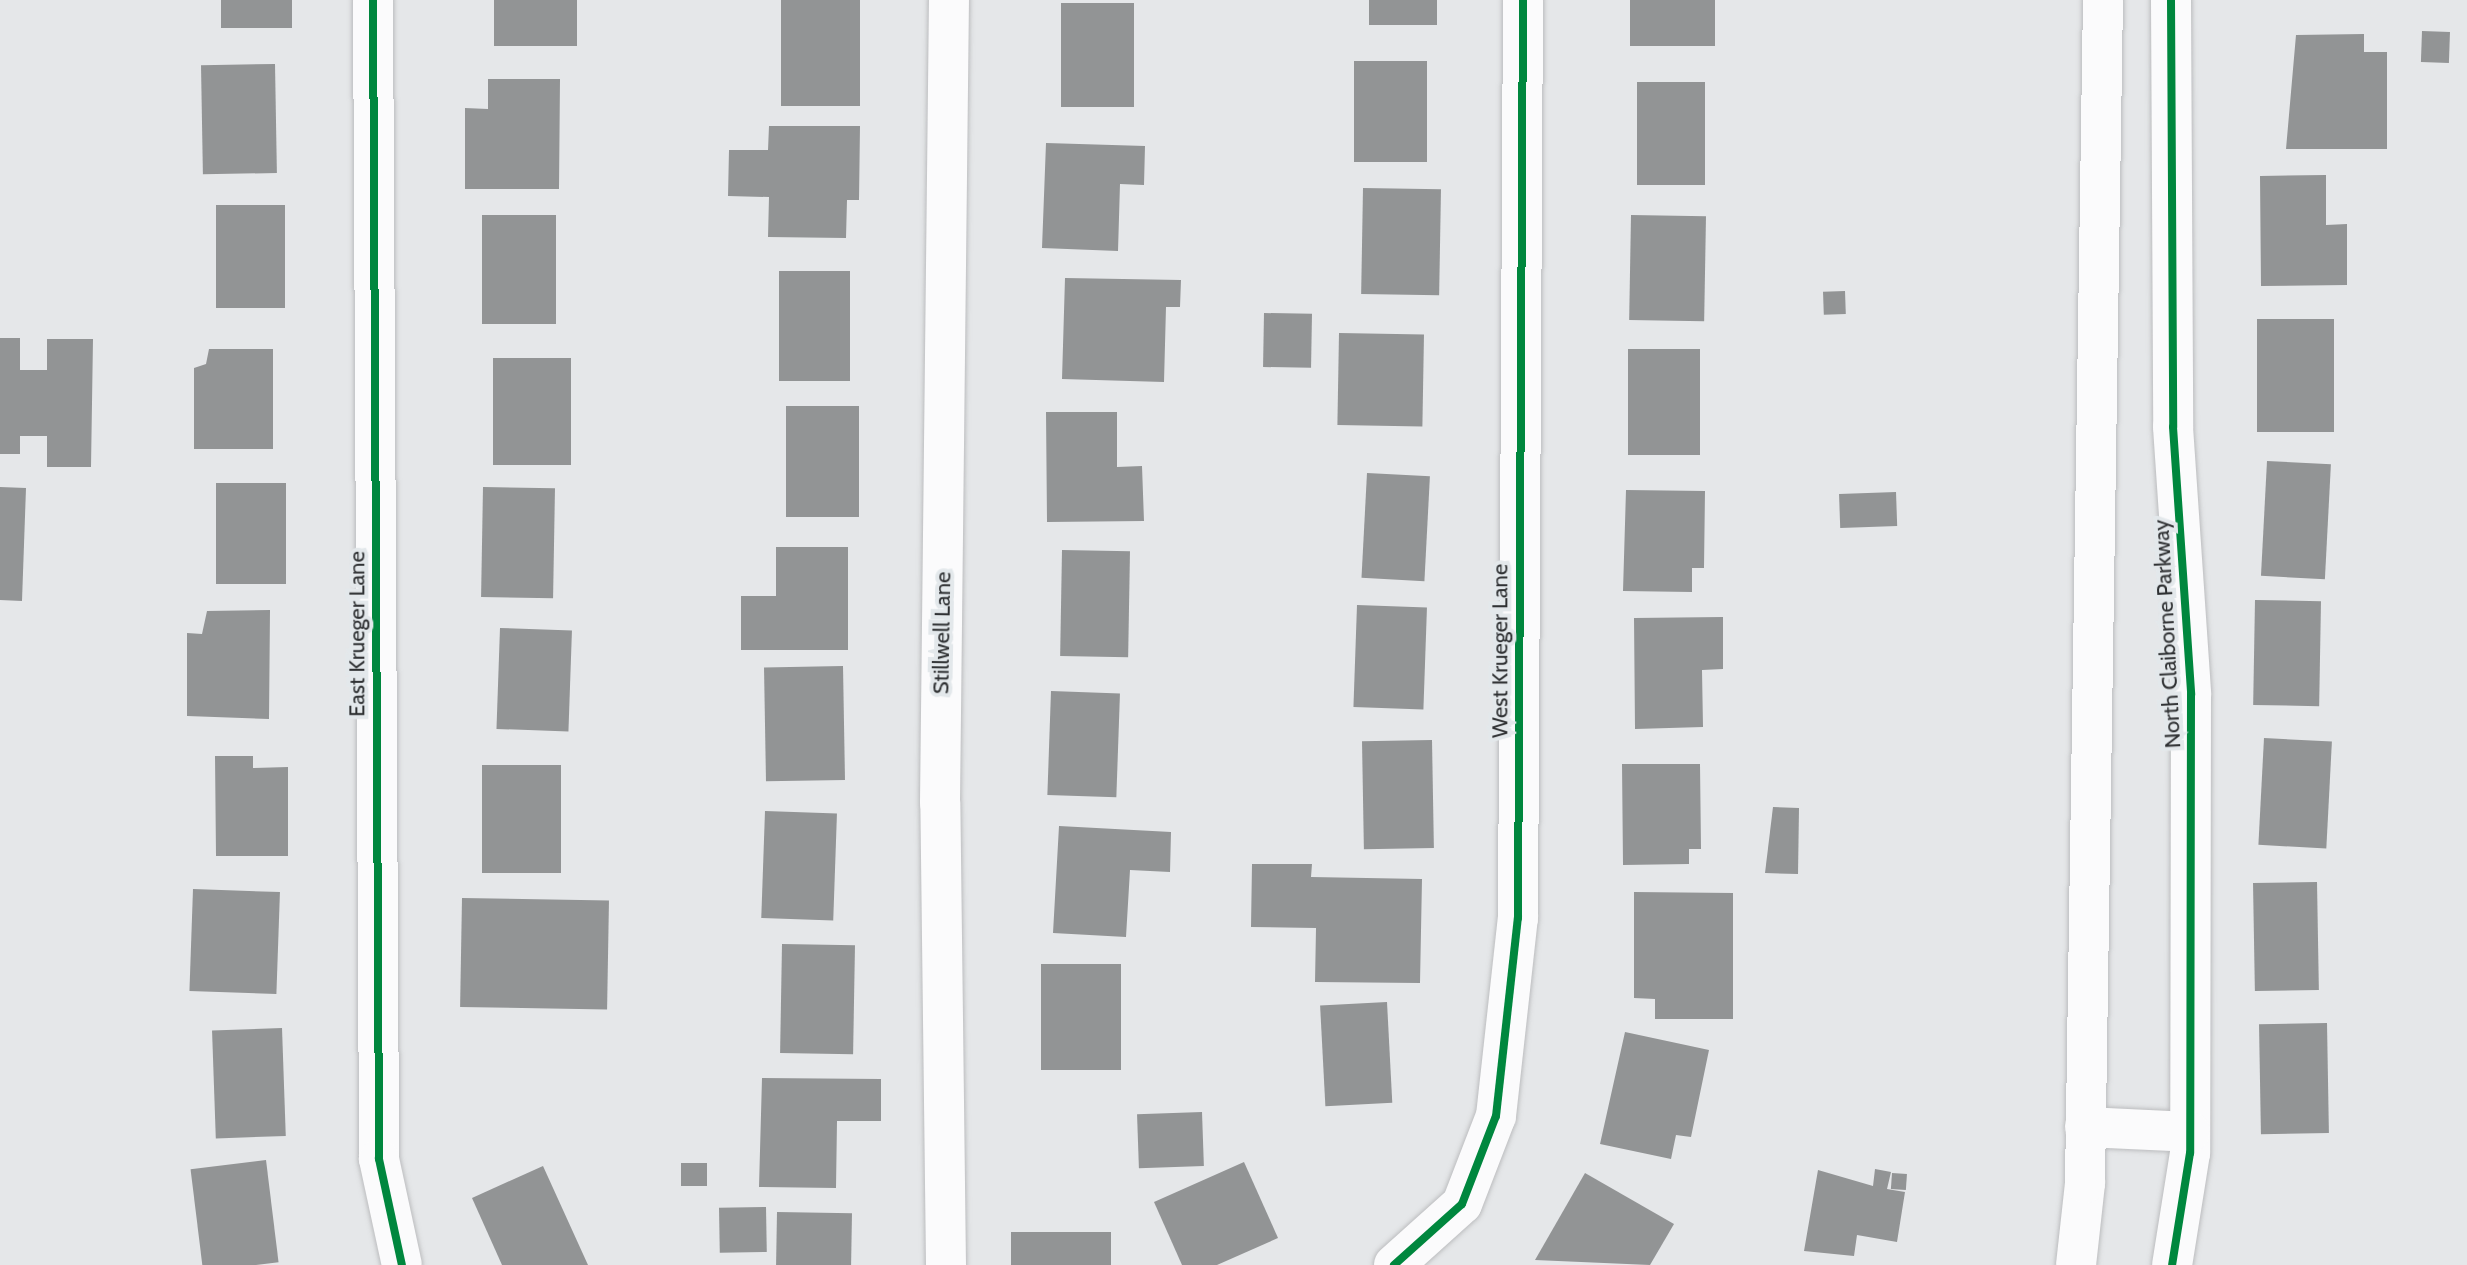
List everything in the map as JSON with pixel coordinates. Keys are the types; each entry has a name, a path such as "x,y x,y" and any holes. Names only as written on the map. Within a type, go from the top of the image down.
{"street":[{"name":"East Krueger Lane","path":"373,0 379,1143 402,1265"},
{"name":"Stillwell Lane","path":"946,1265 940,803 949,0"},
{"name":"West Krueger Lane","path":"1394,1265 1462,1204 1496,1116 1518,918 1523,0"},
{"path":"2076,1265 2085,1127 2103,0"},
{"name":"North Claiborne Parkway","path":"2171,0 2173,427 2191,694 2190,1132 2172,1265"},
{"path":"2085,1127 2190,1132"}],"building":[{"path":"221,0 292,0 292,28 221,28"},
{"path":"494,0 577,0 577,46 494,46"},
{"path":"781,0 860,0 860,106 781,106"},
{"path":"1369,0 1437,0 1437,25 1369,25"},
{"path":"1630,0 1715,0 1715,46 1630,46"},
{"path":"1061,3 1134,3 1134,107 1061,107"},
{"path":"2422,31 2450,32 2449,63 2421,62"},
{"path":"2364,34 2364,52 2387,52 2387,149 2286,149 2296,35"},
{"path":"1354,61 1427,61 1427,162 1354,162"},
{"path":"275,64 277,173 203,174 201,65"},
{"path":"488,79 560,79 559,189 465,189 465,108 488,109"},
{"path":"1637,82 1705,82 1705,185 1637,185"},
{"path":"769,126 860,126 859,200 847,200 846,238 768,237 769,197 728,196 729,150 768,150"},
{"path":"1046,143 1145,146 1144,185 1120,184 1118,251 1042,248"},
{"path":"2326,175 2326,225 2347,224 2347,285 2261,286 2260,176"},
{"path":"1363,188 1441,189 1439,295 1361,294"},
{"path":"216,205 285,205 285,308 216,308"},
{"path":"482,215 556,215 556,324 482,324"},
{"path":"1631,215 1706,216 1704,321 1629,320"},
{"path":"779,271 850,271 850,381 779,381"},
{"path":"1065,278 1181,280 1180,307 1166,307 1164,382 1062,379"},
{"path":"1845,291 1846,314 1824,315 1823,292"},
{"path":"1264,313 1312,314 1311,368 1263,367"},
{"path":"2257,319 2334,319 2334,432 2257,432"},
{"path":"1339,333 1424,334 1422,426 1337,425"},
{"path":"0,338 20,338 20,370 47,370 47,339 93,339 91,467 47,467 47,436 20,436 20,454 0,454"},
{"path":"209,349 273,349 273,449 194,449 194,368 206,364"},
{"path":"1628,349 1700,349 1700,455 1628,455"},
{"path":"493,358 571,358 571,465 493,465"},
{"path":"786,406 859,406 859,517 786,517"},
{"path":"1046,412 1117,412 1117,467 1142,466 1144,521 1047,522"},
{"path":"2267,461 2331,464 2325,579 2261,576"},
{"path":"1367,473 1430,476 1424,581 1362,578"},
{"path":"216,483 286,483 286,584 216,584"},
{"path":"0,487 26,488 22,601 0,600"},
{"path":"483,487 555,488 553,598 481,597"},
{"path":"1626,490 1705,491 1704,568 1692,568 1692,592 1623,591"},
{"path":"1896,492 1897,526 1840,528 1839,494"},
{"path":"776,547 848,547 848,650 741,650 741,596 776,596"},
{"path":"1062,550 1130,551 1128,657 1060,656"},
{"path":"2255,600 2321,601 2319,706 2253,705"},
{"path":"1357,605 1427,607 1423,709 1353,707"},
{"path":"270,610 269,719 187,716 187,633 202,634 207,611"},
{"path":"1723,617 1723,669 1702,670 1703,727 1635,729 1634,618"},
{"path":"500,628 572,631 568,731 496,729"},
{"path":"843,666 845,780 766,781 764,667"},
{"path":"1051,691 1120,693 1116,797 1047,795"},
{"path":"2264,738 2332,742 2326,848 2258,845"},
{"path":"1432,740 1434,848 1364,849 1362,741"},
{"path":"215,756 253,756 253,768 288,767 288,856 216,856"},
{"path":"1622,764 1700,764 1701,849 1689,849 1689,864 1623,865"},
{"path":"482,765 561,765 561,873 482,873"},
{"path":"1773,807 1799,808 1798,874 1765,873"},
{"path":"765,811 837,814 833,920 761,918"},
{"path":"1059,826 1171,832 1170,872 1130,870 1126,937 1053,933"},
{"path":"1252,864 1312,864 1311,877 1422,879 1420,983 1315,982 1316,928 1251,927"},
{"path":"2317,882 2319,990 2255,991 2253,883"},
{"path":"193,889 280,892 276,994 189,991"},
{"path":"1634,892 1733,893 1733,1019 1655,1019 1655,999 1634,998"},
{"path":"462,898 609,901 607,1010 460,1007"},
{"path":"782,944 855,945 853,1054 780,1053"},
{"path":"1041,964 1121,964 1121,1070 1041,1070"},
{"path":"1387,1002 1392,1103 1325,1106 1320,1006"},
{"path":"2327,1023 2329,1133 2261,1134 2259,1024"},
{"path":"282,1028 286,1136 216,1138 212,1030"},
{"path":"1625,1032 1709,1050 1691,1137 1676,1135 1671,1159 1600,1144"},
{"path":"762,1078 881,1079 881,1121 837,1121 836,1188 759,1187"},
{"path":"1202,1112 1204,1166 1139,1168 1137,1114"},
{"path":"266,1160 279,1262 202,1265 191,1169"},
{"path":"1244,1162 1278,1238 1217,1265 1182,1265 1154,1202"},
{"path":"681,1163 707,1163 707,1186 681,1186"},
{"path":"543,1166 588,1265 502,1265 472,1198"},
{"path":"1875,1169 1891,1172 1887,1189 1905,1192 1897,1242 1857,1235 1854,1256 1804,1251 1818,1170 1873,1186"},
{"path":"1585,1173 1674,1224 1650,1265 1535,1260"},
{"path":"1892,1173 1907,1174 1906,1190 1891,1189"},
{"path":"766,1207 767,1252 720,1253 719,1208"},
{"path":"777,1212 852,1213 851,1265 776,1265"},
{"path":"1011,1232 1111,1232 1111,1265 1011,1265"}],"cycle path":[{"path":"373,0 379,1159 402,1265"},
{"path":"1394,1265 1462,1204 1496,1116 1518,918 1523,0"},
{"path":"2171,0 2173,427 2191,694 2190,1153 2172,1265"}]}
